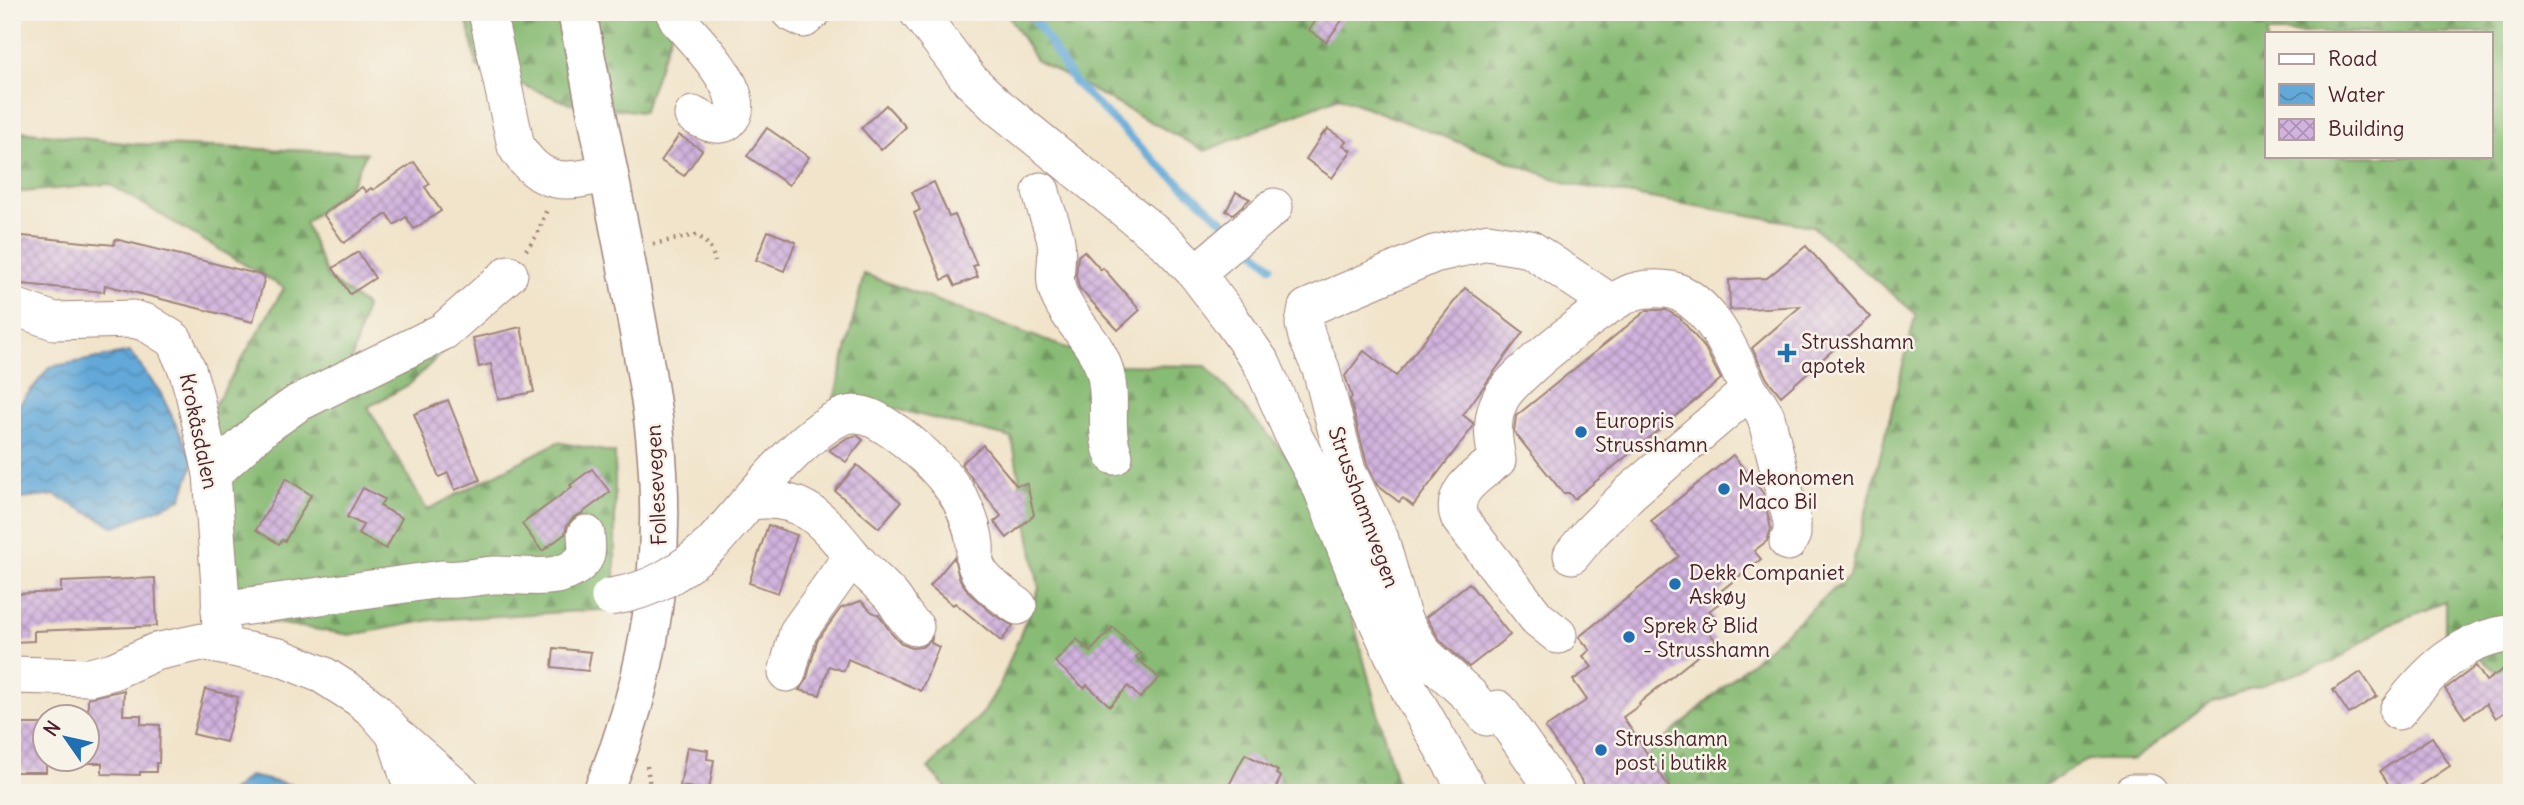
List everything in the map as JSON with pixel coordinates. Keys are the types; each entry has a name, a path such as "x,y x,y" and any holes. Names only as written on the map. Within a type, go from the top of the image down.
{"main road":[{"name":"Follesevegen","path":"577,12 644,359 655,435 660,511 657,588 645,664 636,702 602,793"}],"street":[{"path":"674,12 678,21 722,73 736,103 731,117 720,124 704,121 693,115"},
{"name":"Strusshamnvegen","path":"918,12 970,79 996,105 1201,269 1262,364 1295,439 1322,489 1359,582 1412,695 1469,793"},
{"path":"488,20 516,146 523,158 541,174 554,181 574,181 609,173"},
{"path":"1041,191 1044,209 1056,237 1054,280 1060,297 1105,369 1108,385 1108,430 1114,456"},
{"path":"1201,269 1274,207"},
{"name":"Strusshamnvegen","path":"1557,793 1493,713 1441,673 1423,654 1403,620 1380,539 1347,471 1321,369 1307,337 1305,314 1307,308 1434,254 1488,242 1530,249 1611,303"},
{"path":"212,474 264,427 298,403 444,331 509,274"},
{"path":"1558,635 1537,618 1460,519 1456,511 1458,501 1463,490 1497,460 1493,419 1502,397 1518,376 1611,303 1635,291 1678,291 1694,302 1717,328 1749,391 1766,417 1792,522 1792,534 1788,542"},
{"name":"Krokåsdalen","path":"12,306 54,321 133,319 147,323 174,340 194,393 212,474 220,627"},
{"path":"1572,555 1631,492 1749,391"},
{"path":"610,597 643,591 665,580 712,544 824,426 846,415 866,416 880,422 908,442 934,466 960,500 975,544 978,569 994,589 1018,606"},
{"path":"751,501 766,499 798,506 821,520 915,627"},
{"path":"12,675 90,677 113,671 155,652 202,642 220,627 442,579 461,581 497,575 553,575 574,567 584,559 586,534"},
{"path":"787,673 798,632 852,556"},
{"path":"220,627 279,657 323,675 375,711 395,734 462,793"},
{"path":"2398,711 2447,658 2490,636 2512,634"},
{"path":"395,734 414,793"},
{"path":"2132,793 2148,793"}],"path":[{"path":"509,274 537,235 545,218 554,181"},
{"path":"645,246 696,235 706,240 715,262"}],"green space":[{"path":"465,12 679,12 643,112 568,103 477,67"},
{"path":"1006,12 2512,12 2512,676 2507,679 2445,633 2445,602 2387,625 2335,661 2213,701 2133,760 2088,760 2030,793 1638,793 1633,767 1850,575 1916,314 1812,226 1569,184 1339,97 1205,151 1036,60"},
{"path":"12,130 133,144 366,153 351,184 305,223 328,278 366,306 344,389 464,331 410,384 368,407 427,510 558,442 615,453 615,609 431,620 351,635 237,617 206,420 284,288 109,184 12,193"},
{"path":"864,274 1113,365 1206,366 1319,491 1399,793 951,793 928,768 984,712 1001,682 1039,588 1012,438 880,405 834,400"}],"water":[{"path":"130,352 160,392 194,462 181,499 115,527 54,495 12,500 12,413 50,367"},
{"path":"249,776 307,788 308,793 230,793"}],"building":[{"path":"1322,12 1348,12 1326,42 1309,30"},
{"path":"886,105 906,127 881,150 861,128"},
{"path":"767,128 809,157 789,185 747,156"},
{"path":"1328,129 1346,141 1343,145 1351,151 1332,178 1306,159"},
{"path":"679,135 702,150 684,176 661,161"},
{"path":"414,162 430,184 425,187 441,211 414,229 406,217 394,225 387,214 344,243 323,214 362,187 366,192 371,188 373,190"},
{"path":"934,182 949,217 955,215 977,265 973,266 978,277 955,286 950,276 942,280 914,213 920,210 912,192"},
{"path":"1236,192 1250,199 1233,214 1226,211"},
{"path":"768,231 796,242 784,271 756,260"},
{"path":"12,235 114,245 115,239 265,276 253,322 105,285 104,292 12,283"},
{"path":"1806,246 1870,317 1781,396 1767,379 1752,348 1801,306 1730,310 1729,280 1767,278"},
{"path":"1084,251 1140,310 1118,330 1079,288 1076,275 1078,256"},
{"path":"358,252 375,278 350,294 333,268"},
{"path":"1465,288 1523,332 1463,415 1473,423 1472,428 1413,506 1403,498 1399,502 1377,485 1367,464 1345,376 1364,351 1396,376"},
{"path":"1647,310 1666,310 1680,318 1705,348 1721,379 1574,499 1569,493 1563,493 1514,432 1516,416"},
{"path":"521,327 534,392 498,399 491,364 479,367 473,338"},
{"path":"448,400 480,480 455,490 448,473 439,477 414,414"},
{"path":"857,435 863,440 846,462 829,450 847,438"},
{"path":"983,445 1016,485 1027,484 1034,515 1007,538 994,522 1001,516 961,464"},
{"path":"1733,455 1763,493 1771,529 1767,541 1754,551 1761,559 1717,594 1722,601 1709,611 1716,618 1705,627 1716,641 1623,717 1673,793 1590,793 1545,728 1587,700 1573,680 1592,667 1583,656 1590,650 1579,637 1679,556 1651,521"},
{"path":"857,465 901,502 879,528 835,491"},
{"path":"592,469 610,492 574,517 567,525 565,534 542,551 522,524"},
{"path":"286,478 311,495 285,541 282,540 279,544 256,530"},
{"path":"363,488 384,499 380,506 402,518 386,549 358,534 363,525 347,517"},
{"path":"768,525 797,535 778,593 749,583"},
{"path":"954,557 959,578 970,594 993,614 1013,626 1001,641 930,586"},
{"path":"155,578 157,626 34,631 34,641 12,642 12,594 61,592 61,582"},
{"path":"1469,583 1510,635 1469,667 1440,640 1426,617"},
{"path":"861,601 879,615 902,644 911,648 922,647 932,638 931,643 939,647 921,691 848,659 844,671 829,666 820,695 799,690 807,678 817,641 841,608"},
{"path":"1113,627 1140,653 1136,657 1159,678 1140,698 1128,686 1110,706 1087,685 1084,688 1055,662 1077,639 1090,652"},
{"path":"554,648 591,652 588,671 552,667"},
{"path":"2512,663 2512,707 2496,718 2486,704 2465,718 2445,689 2476,666 2486,681"},
{"path":"2361,672 2377,696 2349,714 2333,690"},
{"path":"205,689 238,697 226,742 193,734"},
{"path":"124,690 123,715 141,715 141,724 160,725 159,763 156,763 156,772 140,772 140,775 102,774 102,704 88,704 88,698"},
{"path":"12,724 32,724 32,772 12,772"},
{"path":"2432,737 2450,766 2409,793 2394,793 2380,771"},
{"path":"687,747 708,750 707,759 714,760 709,790 680,786"},
{"path":"1245,754 1278,771 1276,774 1281,777 1273,793 1225,793"}],"waterway":[{"path":"1030,12 1075,83 1159,165 1232,229"},
{"path":"1246,242 1271,266"}],"place":[{"name":"Strusshamn apotek","path":"1787,353"},
{"name":"Europris Strusshamn","path":"1581,432"},
{"name":"Mekonomen Maco Bil","path":"1724,489"},
{"name":"Dekk Companiet Askøy","path":"1675,584"},
{"name":"Sprek & Blid - Strusshamn","path":"1629,637"},
{"name":"Strusshamn post i butikk","path":"1601,750"}]}
